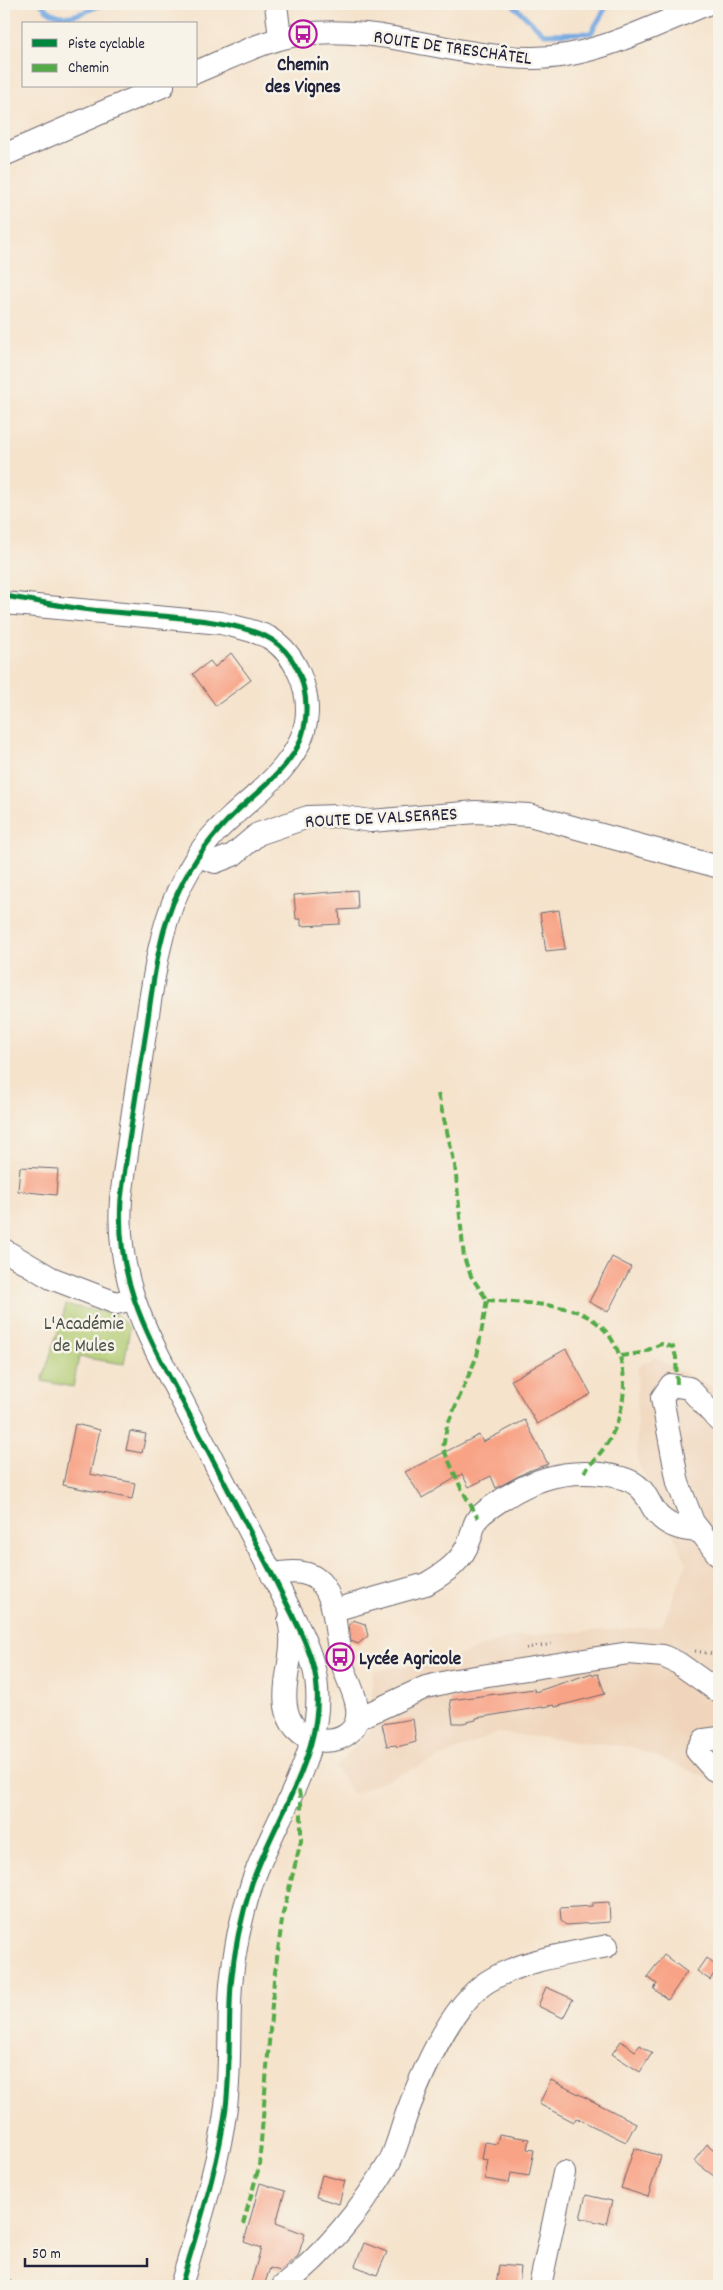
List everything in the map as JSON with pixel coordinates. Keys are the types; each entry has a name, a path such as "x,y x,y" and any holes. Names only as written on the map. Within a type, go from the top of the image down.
{"street":[{"path":"276,4 280,38"},
{"name":"ROUTE DE TRESCHÂTEL","path":"198,71 280,38 318,33 375,34 491,55 532,58 568,55 603,45 707,4"},
{"path":"4,155 158,88"},
{"path":"4,596 77,609"},
{"path":"4,603 221,623 249,630 268,638 284,649 302,680 306,700 306,720 302,739 282,769 213,835 198,856 177,893 160,951 127,1151 119,1226 121,1252 133,1299 144,1326 272,1575 308,1650 313,1666 318,1706 313,1741 268,1841 241,1919 234,1952 226,2102 222,2134 214,2172 181,2286"},
{"name":"ROUTE DE VALSERRES","path":"198,856 215,862 233,855 258,834 308,817 337,816 372,821 476,812 529,815 719,867"},
{"path":"4,1250 51,1278 116,1302 133,1299"},
{"path":"719,1420 689,1388 671,1385 662,1398 678,1483 693,1522 719,1556"},
{"path":"334,1610 426,1584 438,1578 451,1568 466,1549 478,1518 519,1489 538,1480 558,1474 584,1472 624,1479 638,1486 649,1499 659,1517 672,1526 700,1531"},
{"path":"272,1575 290,1571 310,1574 325,1587 334,1610 340,1656 357,1709 357,1719 354,1728 341,1737 327,1741 313,1741 306,1738 292,1725 287,1712 286,1696 292,1651 290,1624 282,1596"},
{"path":"357,1719 426,1687 456,1680 629,1653 663,1656 678,1663 719,1692"},
{"path":"719,1738 704,1740 697,1751 714,1770 719,1771"},
{"path":"283,2286 319,2254 346,2223 390,2161 417,2086 463,2002 487,1982 507,1972 555,1956 607,1946"},
{"path":"540,2286 564,2173"}],"shaded area":[{"path":"654,1357 719,1391 719,1783 633,1747 498,1733 353,1794 335,1767 371,1730 373,1671 448,1659 510,1637 662,1626 687,1563 637,1460 637,1368"}],"green space":[{"name":"L'Académie de Mules","path":"66,1305 116,1314 130,1328 124,1364 79,1357 73,1387 42,1381"}],"building":[{"path":"231,653 251,680 216,706 193,674 210,661 215,667"},
{"path":"357,890 358,909 339,910 340,924 301,926 301,919 296,919 294,895"},
{"path":"559,910 565,949 546,951 540,913"},
{"path":"20,1167 58,1169 56,1195 18,1191"},
{"path":"612,1257 631,1267 608,1312 589,1302"},
{"path":"566,1349 591,1394 537,1424 511,1380"},
{"path":"525,1420 548,1464 528,1471 496,1488 491,1476 469,1487 462,1474 422,1498 405,1472 479,1435 483,1442"},
{"path":"75,1424 100,1430 90,1474 135,1483 132,1499 63,1485"},
{"path":"130,1431 146,1434 142,1453 126,1450"},
{"path":"353,1620 365,1624 368,1636 358,1644 351,1641 349,1625"},
{"path":"592,1673 593,1675 598,1674 605,1694 555,1707 554,1705 476,1718 476,1720 463,1723 453,1723 450,1700 534,1689 535,1692"},
{"path":"413,1719 416,1742 397,1747 396,1745 387,1746 382,1724"},
{"path":"609,1902 610,1922 566,1925 561,1921 560,1908 592,1906 592,1903"},
{"path":"664,1955 687,1972 668,2000 654,1989 657,1984 647,1977"},
{"path":"706,1958 718,1967 710,1980 697,1971"},
{"path":"546,1987 573,1999 563,2018 538,2006"},
{"path":"621,2041 635,2051 640,2045 652,2053 640,2072 612,2054"},
{"path":"551,2080 636,2123 626,2142 576,2118 574,2122 539,2104"},
{"path":"499,2134 529,2139 527,2149 534,2150 529,2176 511,2173 509,2183 485,2179 488,2160 482,2159 485,2142 497,2144"},
{"path":"707,2144 719,2154 719,2180 694,2161"},
{"path":"634,2148 661,2156 648,2197 621,2188"},
{"path":"322,2175 345,2181 339,2204 316,2197"},
{"path":"260,2183 285,2191 276,2223 305,2234 298,2256 280,2271 270,2268 264,2286 250,2286 261,2248 244,2242"},
{"path":"586,2195 612,2201 606,2224 580,2218"},
{"path":"364,2243 387,2252 377,2275 355,2266"},
{"path":"499,2265 521,2267 519,2286 496,2286"}],"waterway":[{"path":"41,4 48,11 63,16 79,14 103,4"},
{"path":"512,4 544,34 591,33 608,4"}],"marked path":[{"path":"438,1094 455,1165 464,1258 471,1276 487,1300 477,1356 447,1426 443,1448 461,1488 478,1518"},
{"path":"487,1300 569,1309 596,1322 609,1335 618,1351 623,1368 622,1406 608,1442 584,1472"},
{"path":"621,1356 641,1353 661,1344 673,1347 676,1357 677,1386"},
{"path":"243,2224 259,2167 274,1980 283,1913 301,1841 301,1803 298,1784"},
{"path":"4,2278 17,2286"},
{"path":"228,2286 230,2280"}],"cycle path":[{"path":"4,596 81,609 181,618 247,629 265,636 279,645 290,658 299,672 304,688 306,705 305,722 301,738 294,753 274,777 237,811 212,838 191,868 172,905 166,922 154,974 121,1199 121,1230 124,1259 130,1286 139,1312 162,1363 306,1643 313,1665 317,1693 316,1721 309,1749 299,1776 262,1857 241,1921 231,1985 226,2107 207,2197 181,2286"}],"place":[{"name":"Chemin des Vignes","path":"303,34"},
{"name":"Lycée Agricole","path":"340,1657"}]}
